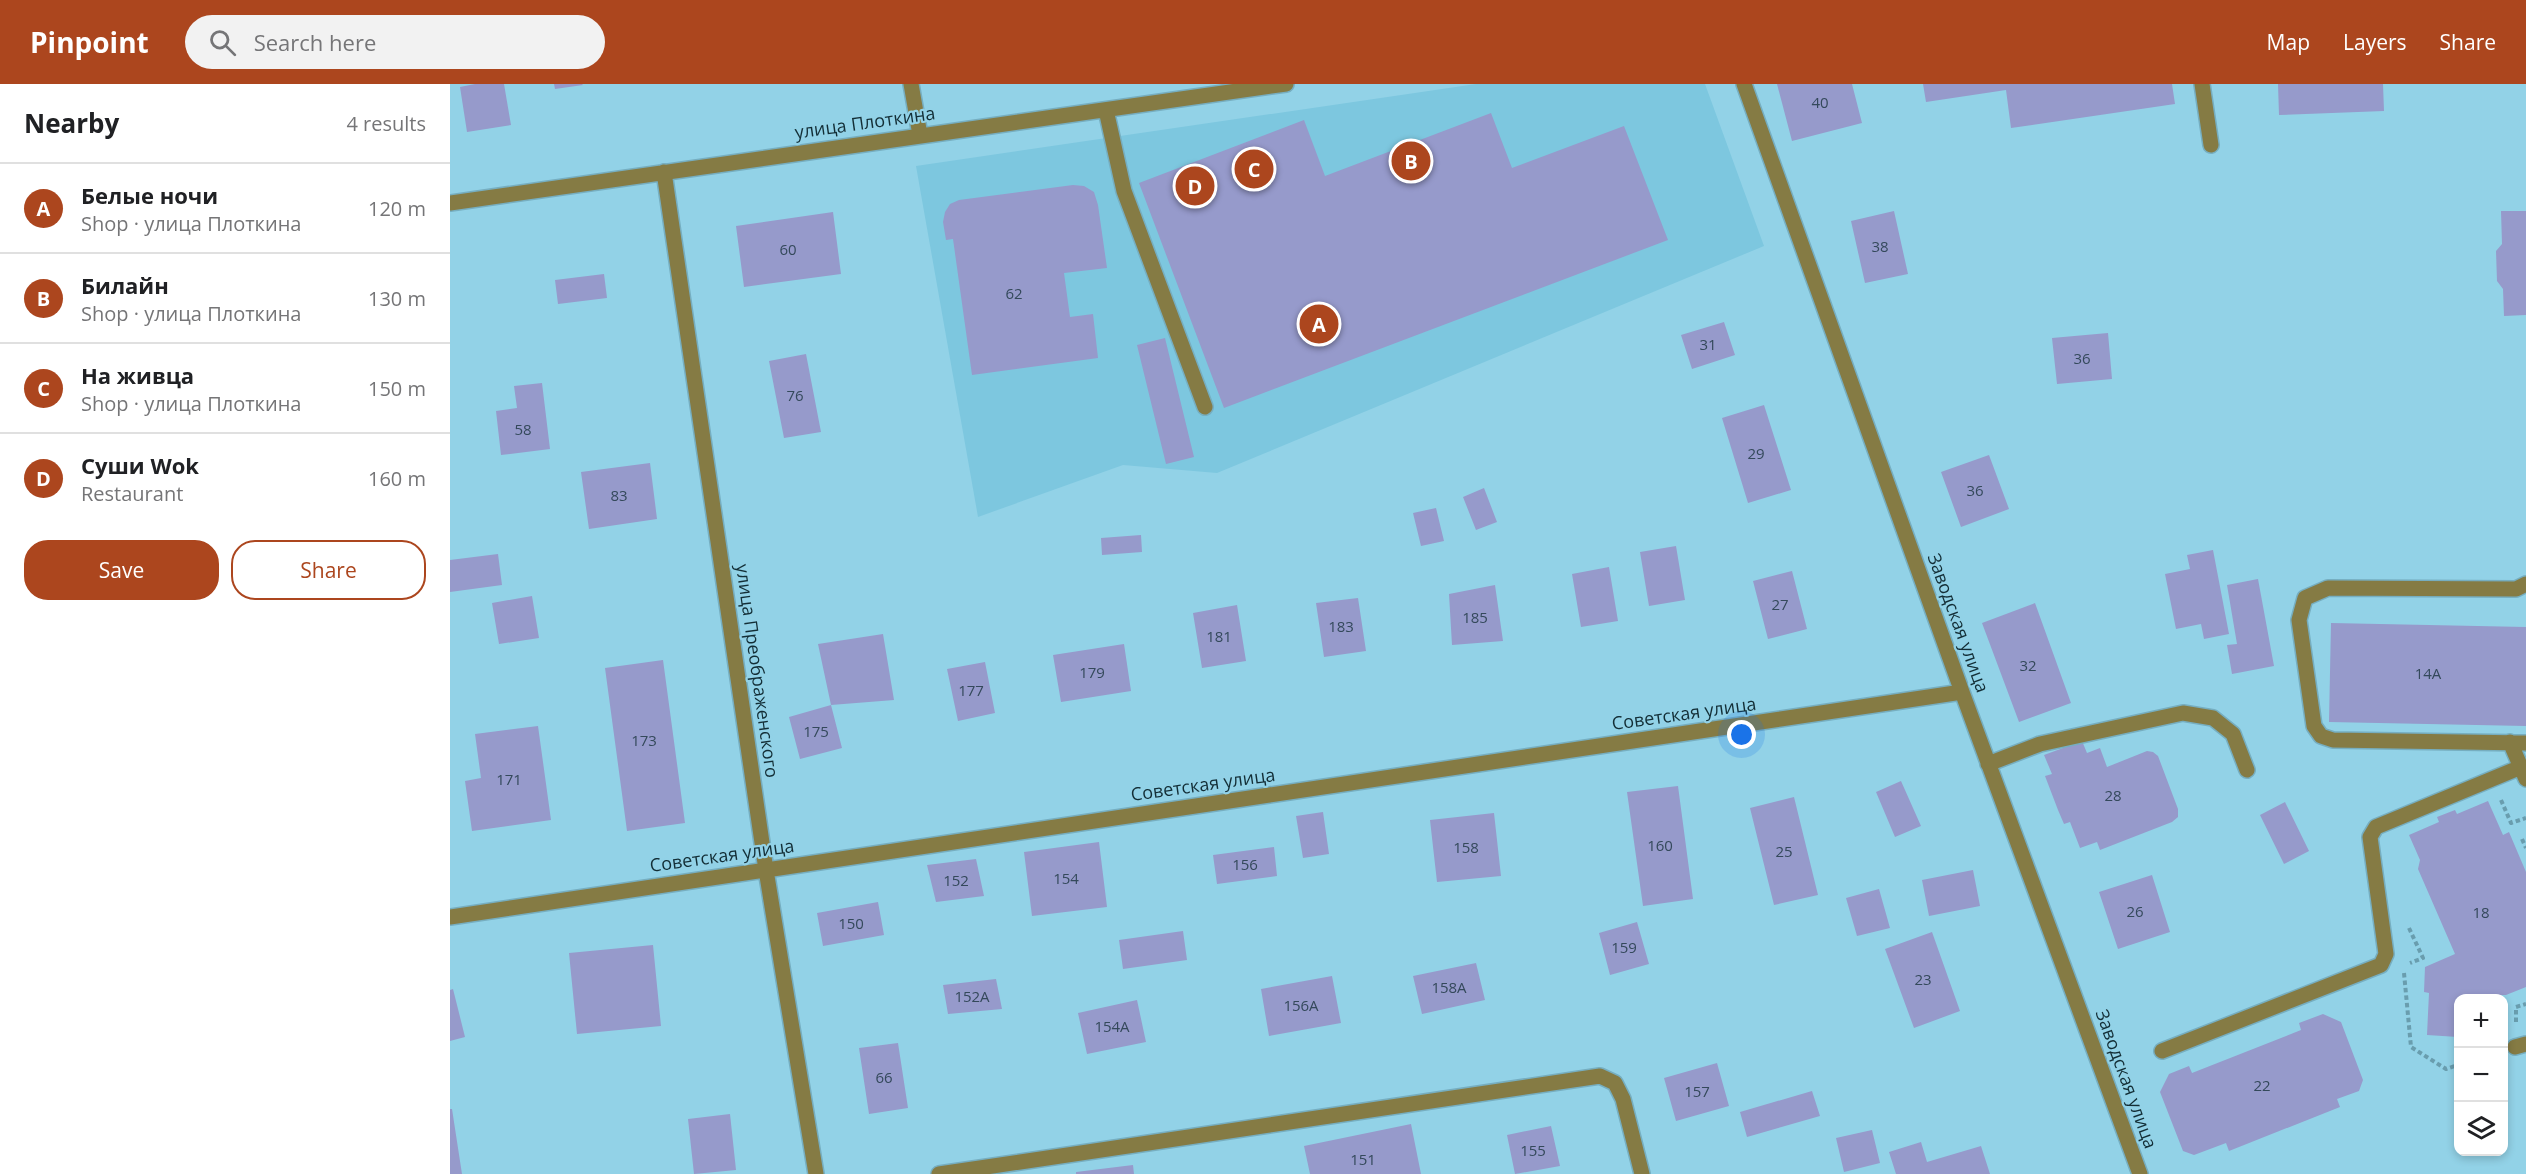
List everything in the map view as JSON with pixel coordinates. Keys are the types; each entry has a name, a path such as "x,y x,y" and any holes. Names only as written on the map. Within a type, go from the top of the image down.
{"street":[{"path":"911,84 920,135"},
{"name":"улица Плоткина","path":"450,203 1286,84"},
{"name":"Заводская улица","path":"1744,84 1988,764 2140,1174"},
{"path":"2202,84 2211,145"},
{"path":"1106,110 1124,191 1205,407"},
{"name":"улица Преображенского","path":"664,172 766,870 816,1174"},
{"path":"2526,584 2516,589 2328,588 2305,598 2299,620 2314,726 2321,736 2332,740 2526,742"},
{"name":"Советская улица","path":"450,917 1962,692"},
{"path":"1988,764 2040,744 2183,713 2213,718 2233,734 2247,770"},
{"path":"2162,1051 2381,965 2386,954 2370,837 2376,827 2492,778 2523,773 2510,742"},
{"path":"939,1174 1600,1076 1615,1083 1623,1100 1642,1174"}],"path":[{"path":"2492,778 2511,823 2526,818"},
{"path":"2522,839 2526,848"}],"shaded area":[{"path":"1476,84 1705,84 1764,246 1217,473 1123,465 978,517 916,166"}],"building":[{"path":"475,84 504,84 511,125 467,132 460,87"},
{"path":"554,84 582,84 583,85 555,89"},
{"path":"1777,84 1852,84 1862,123 1792,141"},
{"path":"1923,84 2172,84 2175,104 2011,128 2006,90 1926,102"},
{"path":"2278,84 2383,84 2384,111 2279,115"},
{"path":"1491,113 1512,168 1624,126 1668,240 1224,408 1139,183 1304,120 1325,176"},
{"path":"1073,185 1084,186 1094,192 1098,205 1107,268 1064,273 1070,317 1093,314 1098,358 972,375 953,239 946,240 943,222 945,212 950,204 959,200"},
{"path":"1894,211 1908,274 1865,283 1851,221"},
{"path":"2501,211 2526,211 2526,315 2504,316 2503,289 2497,281 2496,251 2502,244"},
{"path":"833,212 841,274 744,287 736,226"},
{"path":"604,274 607,298 558,304 555,280"},
{"path":"1724,322 1735,355 1692,369 1681,335"},
{"path":"2108,333 2112,379 2057,384 2052,338"},
{"path":"1165,338 1194,457 1166,464 1137,345"},
{"path":"806,354 821,432 784,438 769,361"},
{"path":"542,383 550,449 501,455 496,411 517,408 514,386"},
{"path":"1764,405 1791,490 1748,503 1722,418"},
{"path":"1989,455 2009,509 1961,527 1941,472"},
{"path":"650,463 657,519 589,529 581,472"},
{"path":"1484,488 1497,522 1476,530 1463,497"},
{"path":"1436,508 1444,541 1421,546 1413,513"},
{"path":"1141,535 1142,552 1102,555 1101,538"},
{"path":"1676,546 1685,600 1649,606 1640,552"},
{"path":"2213,550 2229,634 2204,639 2201,624 2176,629 2165,574 2190,569 2187,555"},
{"path":"498,554 502,585 450,592 450,560"},
{"path":"1609,567 1618,621 1581,627 1572,574"},
{"path":"1792,571 1807,629 1768,639 1753,581"},
{"path":"2258,579 2274,666 2232,674 2227,645 2237,644 2227,585"},
{"path":"1495,585 1503,641 1452,645 1449,594"},
{"path":"532,596 539,638 499,644 492,603"},
{"path":"1358,598 1366,651 1324,657 1316,603"},
{"path":"2035,603 2071,703 2019,722 1982,623"},
{"path":"1237,605 1246,661 1202,668 1193,613"},
{"path":"2331,623 2526,627 2526,726 2329,722"},
{"path":"883,634 894,700 831,705 818,644"},
{"path":"1124,644 1131,691 1061,702 1053,655"},
{"path":"663,660 685,823 627,831 605,668"},
{"path":"985,662 995,713 958,721 947,669"},
{"path":"831,705 842,748 800,759 789,717"},
{"path":"538,726 551,820 472,831 465,781 481,778 475,734"},
{"path":"2082,741 2087,753 2100,748 2107,767 2147,751 2153,752 2158,756 2178,809 2178,817 2172,822 2100,850 2097,842 2080,848 2070,822 2064,824 2058,810 2045,776 2052,774 2044,755"},
{"path":"1901,781 1921,826 1895,837 1876,792"},
{"path":"1678,786 1693,899 1643,906 1627,792"},
{"path":"1794,797 1818,895 1774,905 1750,808"},
{"path":"2488,801 2503,835 2509,832 2526,872 2526,987 2508,994 2454,994 2454,1037 2427,1035 2429,993 2424,992 2425,967 2455,954 2418,869 2420,860 2409,835 2439,822 2437,817 2455,810 2457,814"},
{"path":"2285,802 2309,851 2284,864 2260,815"},
{"path":"1323,812 1329,854 1303,858 1296,816"},
{"path":"1494,813 1501,876 1437,882 1430,820"},
{"path":"1099,842 1107,907 1032,916 1024,852"},
{"path":"1274,847 1277,876 1217,884 1213,855"},
{"path":"976,859 984,896 936,902 927,865"},
{"path":"1973,870 1980,906 1929,916 1922,880"},
{"path":"2152,875 2170,932 2118,949 2099,892"},
{"path":"1879,889 1890,928 1857,936 1846,898"},
{"path":"878,902 884,935 823,946 817,913"},
{"path":"1637,922 1649,964 1610,975 1599,933"},
{"path":"1183,931 1187,960 1123,969 1119,940"},
{"path":"1932,932 1960,1011 1914,1028 1885,949"},
{"path":"653,945 661,1026 577,1034 569,953"},
{"path":"1476,963 1485,1000 1422,1014 1413,976"},
{"path":"1332,976 1341,1023 1269,1036 1261,989"},
{"path":"996,979 1002,1009 948,1014 943,985"},
{"path":"453,989 465,1037 450,1041 450,990"},
{"path":"1137,1000 1146,1042 1087,1054 1078,1013"},
{"path":"2323,1014 2341,1022 2363,1080 2359,1091 2337,1099 2340,1107 2229,1151 2226,1143 2194,1155 2183,1151 2160,1092 2169,1074 2189,1066 2192,1073 2301,1030 2299,1023"},
{"path":"898,1043 908,1108 869,1114 859,1048"},
{"path":"1717,1063 1729,1106 1676,1121 1664,1078"},
{"path":"1812,1091 1820,1116 1747,1137 1740,1112"},
{"path":"450,1109 452,1109 462,1174 450,1174"},
{"path":"730,1114 736,1170 694,1174 688,1119"},
{"path":"1411,1124 1421,1174 1310,1174 1304,1146"},
{"path":"1551,1126 1560,1166 1515,1174 1507,1135"},
{"path":"1872,1130 1880,1163 1844,1172 1836,1138"},
{"path":"1921,1142 1927,1162 1981,1146 1990,1174 1896,1174 1889,1152"},
{"path":"1133,1165 1134,1174 1076,1174 1076,1172"}],"place":[{"name":"Билайн","path":"1411,161"},
{"name":"На живца","path":"1254,169"},
{"name":"Суши Wok","path":"1195,186"},
{"name":"Белые ночи","path":"1319,324"}]}
